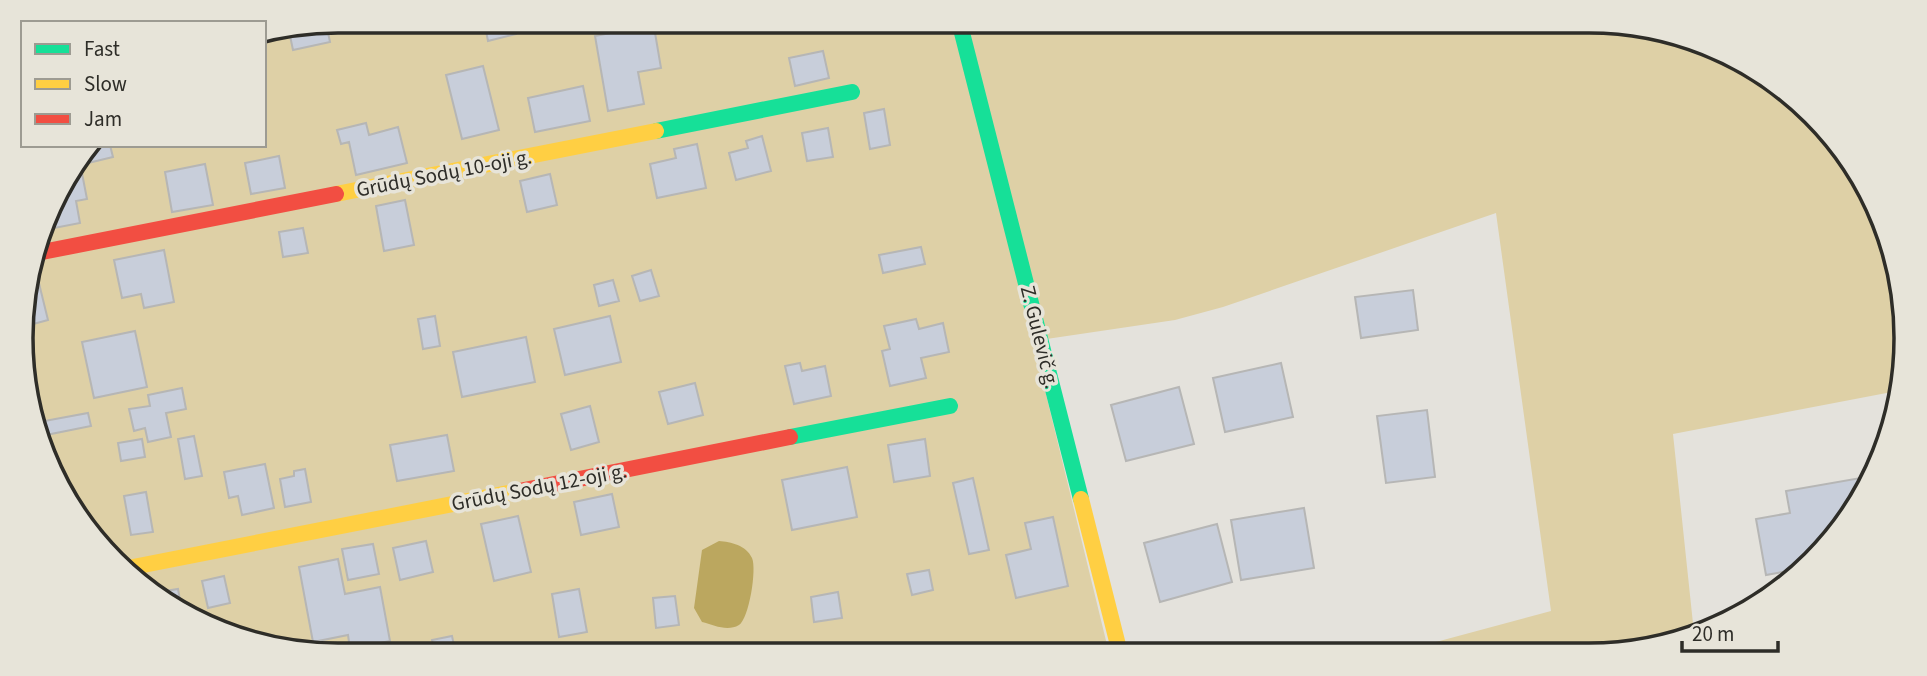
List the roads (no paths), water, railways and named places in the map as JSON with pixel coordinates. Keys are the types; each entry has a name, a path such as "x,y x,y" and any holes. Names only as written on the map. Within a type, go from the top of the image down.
{"street":[{"name":"Z. Gulevič g.","path":"962,33 1117,643"},
{"name":"Grūdų Sodų 10-oji g.","path":"46,251 852,92"},
{"name":"Grūdų Sodų 12-oji g.","path":"136,566 950,406"}]}
